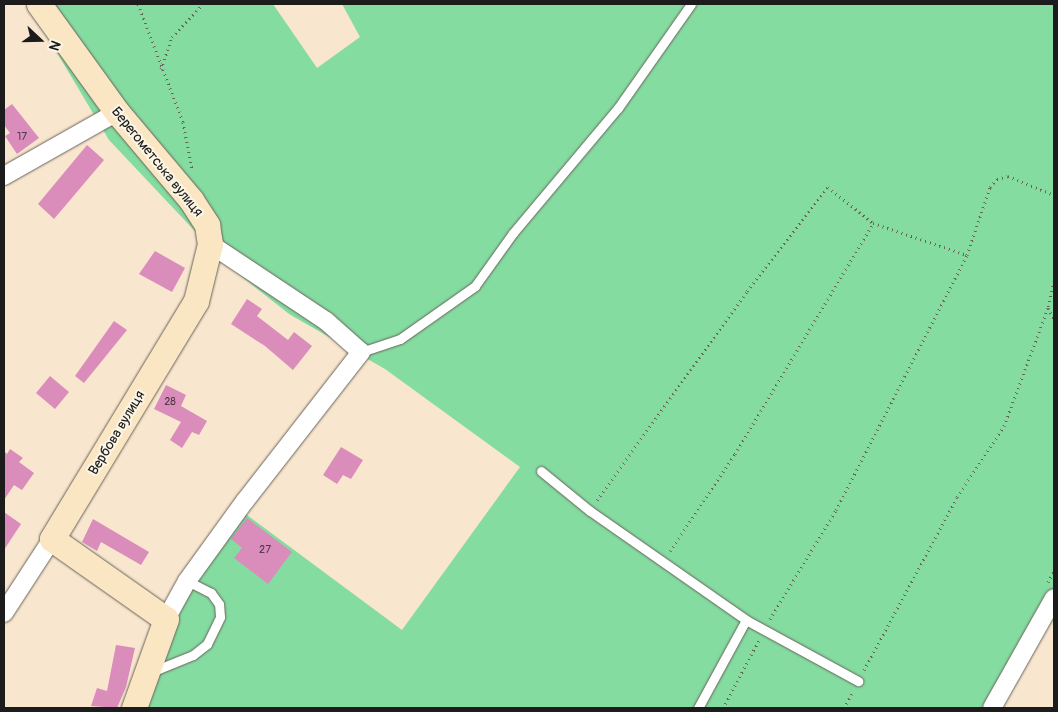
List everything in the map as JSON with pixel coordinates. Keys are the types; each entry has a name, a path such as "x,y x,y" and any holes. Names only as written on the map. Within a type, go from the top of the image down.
{"street":[{"name":"Берегометська вулиця","path":"39,4 117,112 191,200 207,225 210,244"},
{"path":"4,176 117,112"},
{"path":"134,708 144,675 166,619 187,581 245,501 362,352 326,321 210,244"},
{"name":"Вербова вулиця","path":"4,613 52,540 196,301 210,244"},
{"path":"52,540 166,619"},
{"path":"992,708 1054,598"}],"lane":[{"path":"362,352 400,339 475,286 513,233 618,108 691,4"},
{"path":"541,471 590,510 664,560 746,620 858,681"},
{"path":"144,675 192,655 207,644 214,631 220,617 219,604 211,593 187,581"},
{"path":"698,708 746,620"}],"path":[{"path":"138,4 161,70 183,122 192,156 191,200"},
{"path":"161,70 172,37 203,4"},
{"path":"723,708 765,629 836,510 967,256 990,187 997,179 1008,176 1054,194"},
{"path":"590,510 747,291 828,187 874,223 967,256"},
{"path":"664,560 735,454 874,223"},
{"path":"844,708 956,497 1004,426 1048,308 1054,281"},
{"path":"1048,308 1054,319"}],"green space":[{"path":"28,4 273,4 317,68 360,37 342,4 1054,4 1054,589 989,708 138,708 158,625 243,512 402,630 520,467 385,369 289,314 226,264 109,140"}],"building":[{"path":"12,104 39,138 17,154 5,136 10,133 4,125 4,110"},
{"path":"87,145 104,160 54,219 38,204"},
{"path":"155,251 185,268 172,292 139,274"},
{"path":"247,299 262,309 257,316 288,340 294,332 312,346 293,370 265,346 231,324"},
{"path":"114,321 127,330 84,383 75,376"},
{"path":"50,376 69,392 55,409 36,393"},
{"path":"166,385 186,395 181,406 207,421 199,435 192,432 182,448 170,440 181,422 154,409"},
{"path":"341,447 363,460 351,479 343,475 337,484 323,475"},
{"path":"10,449 23,458 19,462 34,473 22,490 14,485 4,500 4,451 7,454"},
{"path":"4,512 21,524 4,550"},
{"path":"247,518 292,552 268,584 234,558 242,548 231,539"},
{"path":"93,519 149,552 141,565 101,542 97,551 82,542"},
{"path":"116,645 135,648 126,687 117,708 91,706 97,688 107,691"}]}
